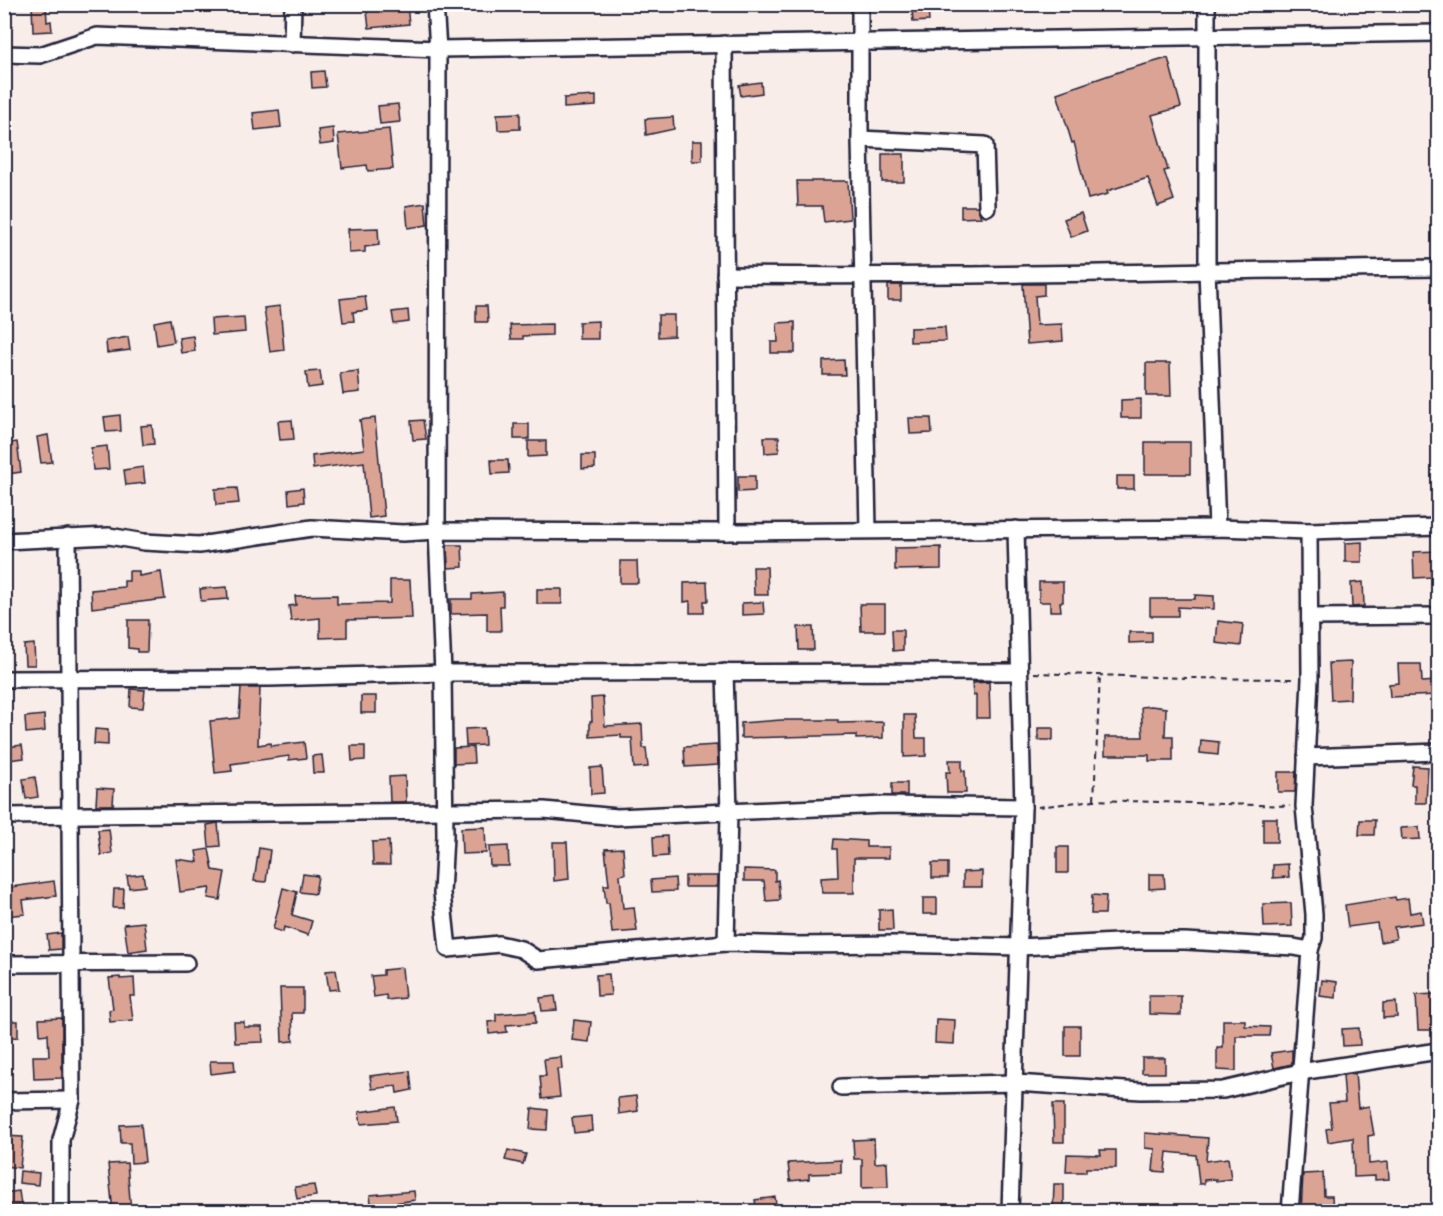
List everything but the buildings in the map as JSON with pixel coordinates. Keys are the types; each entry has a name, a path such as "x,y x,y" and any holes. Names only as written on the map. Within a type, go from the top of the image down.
{"street":[{"path":"292,44 293,4"},
{"path":"435,4 438,49 437,531 443,673 445,836 442,893 448,950 499,944 521,949 538,960 726,943 1019,947 1185,941 1294,947 1310,950"},
{"path":"860,4 860,139 868,530"},
{"path":"1207,4 1206,270 1217,528"},
{"path":"4,54 40,55 97,36 438,49 1438,33"},
{"path":"724,44 727,532"},
{"path":"860,139 985,145 987,207"},
{"path":"725,275 863,277 1438,268"},
{"path":"4,542 109,536 144,542 199,545 312,528 402,533 1217,528 1309,531 1438,526"},
{"path":"1010,1212 1023,807 1016,529"},
{"path":"1290,1212 1310,950 1314,938 1314,914 1304,806 1310,679 1309,531"},
{"path":"61,1212 61,1140 72,1100 68,537"},
{"path":"1310,617 1438,616"},
{"path":"725,672 729,813 726,943"},
{"path":"4,679 270,678 443,673 1019,672"},
{"path":"1306,757 1438,752"},
{"path":"4,816 544,810 617,817 884,805 1023,807"},
{"path":"4,964 186,963"},
{"path":"841,1087 1015,1083 1141,1091 1223,1090 1300,1072 1438,1052"},
{"path":"4,1101 72,1100"}],"path":[{"path":"1019,672 1186,678 1310,679"},
{"path":"1094,800 1100,675"},
{"path":"1023,807 1094,800 1304,806"}]}
